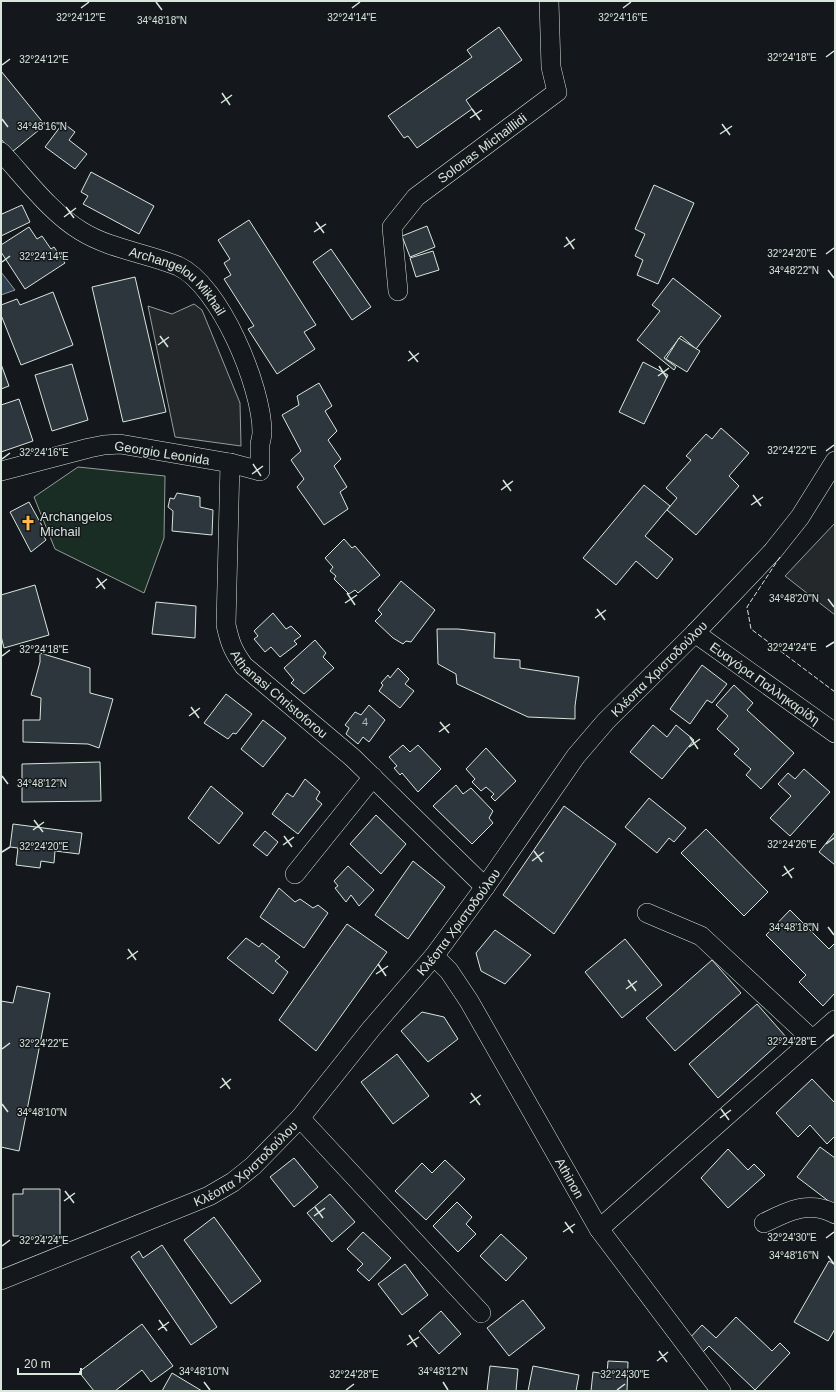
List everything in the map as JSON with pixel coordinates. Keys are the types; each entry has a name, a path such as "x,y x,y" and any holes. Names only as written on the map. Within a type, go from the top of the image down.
{"street":[{"name":"Solonas Michaillidi","path":"398,291 392,227 416,198 557,92 551,67 550,1"},
{"name":"Archangelou Mikhail","path":"1,152 61,217 82,232 105,243 178,267 192,275 206,289 233,334 247,367 258,400 262,432 260,471 230,463"},
{"name":"Georgio Leonida","path":"1,471 104,445 120,444 230,463"},
{"name":"Κλέοπα Χριστοδούλου","path":"1,1280 209,1196 233,1182 253,1166 300,1118 371,1029 434,956 485,887 576,756 606,721 773,551 800,517 835,461"},
{"name":"Athanasi Christoforou","path":"230,463 226,625 234,653 244,666 353,758 485,887"},
{"name":"Ευαγόρα Παλληκαρίδη","path":"694,633 835,733"},
{"path":"295,874 373,777"},
{"path":"647,913 701,936 813,1040"},
{"name":"Athinon","path":"434,956 449,971 470,1001 599,1229 721,1391"},
{"path":"599,1229 835,1020"},
{"path":"300,1118 481,1313"},
{"path":"764,1223 788,1210 801,1207 817,1208 835,1214"}],"green space":[{"path":"78,467 165,476 164,538 144,593 55,549 34,497"}],"shaded area":[{"path":"194,304 202,310 240,403 241,446 175,437 148,306 172,314"},
{"path":"835,523 835,615 785,576"}],"water":[{"path":"1,272 15,290 1,295"}],"building":[{"path":"499,27 522,60 466,100 472,109 417,148 408,136 404,138 388,116 472,57 467,50"},
{"path":"1,71 45,125 12,152 1,139"},
{"path":"63,123 75,132 69,140 87,154 75,169 45,147"},
{"path":"91,172 154,206 139,234 83,204 88,196 81,192"},
{"path":"654,185 694,203 658,284 637,275 643,260 635,256 645,234 635,229"},
{"path":"22,205 30,222 1,236 1,211 2,214"},
{"path":"249,220 316,325 304,332 315,349 277,374 248,329 254,326 224,279 231,275 224,263 230,259 218,240"},
{"path":"427,226 435,247 410,257 402,236"},
{"path":"29,227 37,239 42,236 51,249 54,247 65,263 25,289 1,252 1,245"},
{"path":"331,249 371,307 352,320 313,262"},
{"path":"433,251 439,270 416,277 410,258"},
{"path":"135,277 166,412 123,422 92,287"},
{"path":"673,278 721,316 696,349 681,336 664,358 676,367 674,370 637,340 660,311 652,305"},
{"path":"53,292 73,345 21,365 1,315 1,305 17,299 20,305"},
{"path":"679,338 700,351 687,372 666,359"},
{"path":"643,362 668,375 644,424 619,412"},
{"path":"1,364 9,386 1,389"},
{"path":"72,364 88,420 52,431 35,375"},
{"path":"319,383 332,406 325,411 337,431 328,440 341,459 334,466 347,487 340,492 348,509 324,525 297,487 304,479 291,460 301,451 282,415 299,405 297,396"},
{"path":"19,399 33,441 1,452 1,405"},
{"path":"721,428 749,453 729,476 739,486 696,535 667,510 677,498 666,488 691,460 686,456 706,434 712,439"},
{"path":"644,485 670,506 645,536 673,559 657,579 636,561 616,585 583,558"},
{"path":"177,493 200,497 200,507 213,510 212,535 172,531 173,511 168,507 170,498 174,499"},
{"name":"Archangelos Michail","path":"29,502 46,533 43,535 46,540 31,552 10,512"},
{"path":"344,539 352,548 355,546 380,575 358,593 355,590 349,594 334,579 336,576 330,571 333,567 325,558"},
{"path":"401,581 435,610 411,642 406,641 403,644 393,638 375,621 382,614 378,610"},
{"path":"35,585 49,635 4,648 1,636 1,595"},
{"path":"156,602 196,606 195,638 152,634"},
{"path":"273,613 286,629 291,626 301,636 294,641 297,644 280,657 271,647 265,652 254,639 258,636 254,631"},
{"path":"437,629 458,629 495,633 494,658 520,660 520,668 579,677 575,706 575,719 528,717 457,684 456,674 438,664"},
{"path":"315,640 326,653 323,657 334,668 304,694 291,683 294,680 284,668"},
{"path":"40,653 90,668 90,693 113,699 99,748 88,744 23,742 23,720 40,720 41,698 31,695 40,662"},
{"path":"702,665 727,684 712,703 707,700 690,724 670,709"},
{"path":"398,668 409,679 405,684 414,691 400,708 379,691 383,685 381,683 388,675 390,678"},
{"path":"734,685 753,703 747,710 794,753 761,789 746,775 751,769 734,754 739,749 717,729 728,716 716,705"},
{"path":"226,694 252,714 236,734 233,733 228,739 204,723"},
{"path":"369,705 385,720 369,742 363,737 358,744 346,734 349,728 345,725 355,712 361,715"},
{"path":"263,720 286,738 263,767 241,749"},
{"path":"653,725 667,737 676,725 694,740 662,779 630,752"},
{"path":"403,745 410,752 418,745 441,769 418,792 402,773 400,775 394,768 397,766 389,757"},
{"path":"486,748 516,781 495,801 491,797 494,794 486,787 481,791 472,782 475,779 466,769"},
{"path":"100,762 101,801 22,802 22,764"},
{"path":"804,769 830,792 790,836 770,818 791,796 778,784 788,773 795,779"},
{"path":"305,779 320,792 316,799 322,804 298,834 272,814 287,793 293,797"},
{"path":"456,785 463,794 471,788 493,811 489,818 493,823 472,844 433,806"},
{"path":"211,786 243,813 219,844 188,818"},
{"path":"649,798 686,828 674,842 669,838 657,853 625,827"},
{"path":"564,806 616,844 554,934 503,895"},
{"path":"376,815 406,844 381,874 350,844"},
{"path":"13,824 82,833 79,854 55,851 54,863 41,861 40,868 16,865 18,848 10,847"},
{"path":"706,829 768,892 744,916 681,853"},
{"path":"265,831 278,842 267,856 253,845"},
{"path":"835,832 835,865 819,852"},
{"path":"413,861 445,887 408,939 375,915"},
{"path":"348,866 374,890 359,906 351,895 346,902 335,888 338,886 334,881"},
{"path":"279,888 295,902 300,899 313,908 318,905 328,913 304,948 260,917"},
{"path":"790,910 829,949 835,943 835,993 823,1006 799,982 806,975 766,935"},
{"path":"347,924 387,952 316,1051 279,1020"},
{"path":"495,930 531,955 505,984 481,971 476,953"},
{"path":"246,938 259,947 262,943 280,957 275,961 288,972 273,994 227,958"},
{"path":"625,939 662,985 622,1018 585,972"},
{"path":"712,960 741,993 675,1051 646,1018"},
{"path":"17,986 50,993 19,1151 1,1147 1,1001 13,1003"},
{"path":"757,1004 786,1037 718,1098 689,1064"},
{"path":"422,1012 444,1017 458,1039 428,1062 401,1031"},
{"path":"397,1054 429,1096 393,1124 361,1082"},
{"path":"812,1079 835,1103 835,1136 827,1144 810,1125 798,1137 776,1113"},
{"path":"820,1147 835,1158 835,1206 797,1177"},
{"path":"728,1149 748,1170 754,1164 765,1175 728,1208 701,1178"},
{"path":"294,1158 318,1187 294,1207 270,1177"},
{"path":"445,1160 465,1179 426,1220 395,1191 422,1163 432,1173"},
{"path":"23,1189 60,1189 60,1236 13,1236 13,1194 23,1194"},
{"path":"330,1194 355,1222 332,1242 307,1213"},
{"path":"457,1202 472,1217 466,1224 476,1234 458,1252 433,1226"},
{"path":"214,1217 261,1281 231,1304 184,1240"},
{"path":"363,1232 391,1258 369,1281 357,1270 363,1264 347,1249"},
{"path":"501,1234 527,1258 506,1281 480,1256"},
{"path":"162,1245 217,1327 191,1345 131,1257 139,1251 143,1258"},
{"path":"829,1261 835,1265 835,1329 828,1341 794,1322"},
{"path":"405,1264 428,1295 402,1315 378,1284"},
{"path":"523,1300 545,1328 509,1356 487,1328"},
{"path":"441,1311 461,1334 439,1354 419,1331"},
{"path":"736,1317 772,1351 780,1343 790,1353 755,1390 709,1346 699,1356 685,1343 702,1325 716,1338"},
{"path":"142,1324 173,1366 151,1382 142,1370 115,1391 94,1391 79,1372"},
{"path":"608,1361 628,1362 627,1391 591,1391 593,1372 607,1374"},
{"path":"490,1366 518,1369 516,1391 487,1391"},
{"path":"533,1366 579,1375 576,1391 528,1391"},
{"path":"172,1373 202,1391 162,1391"}],"fence":[{"path":"780,557 747,607 751,629 835,692"}],"place":[{"name":"Archangelos Michail","path":"28,523"}]}
